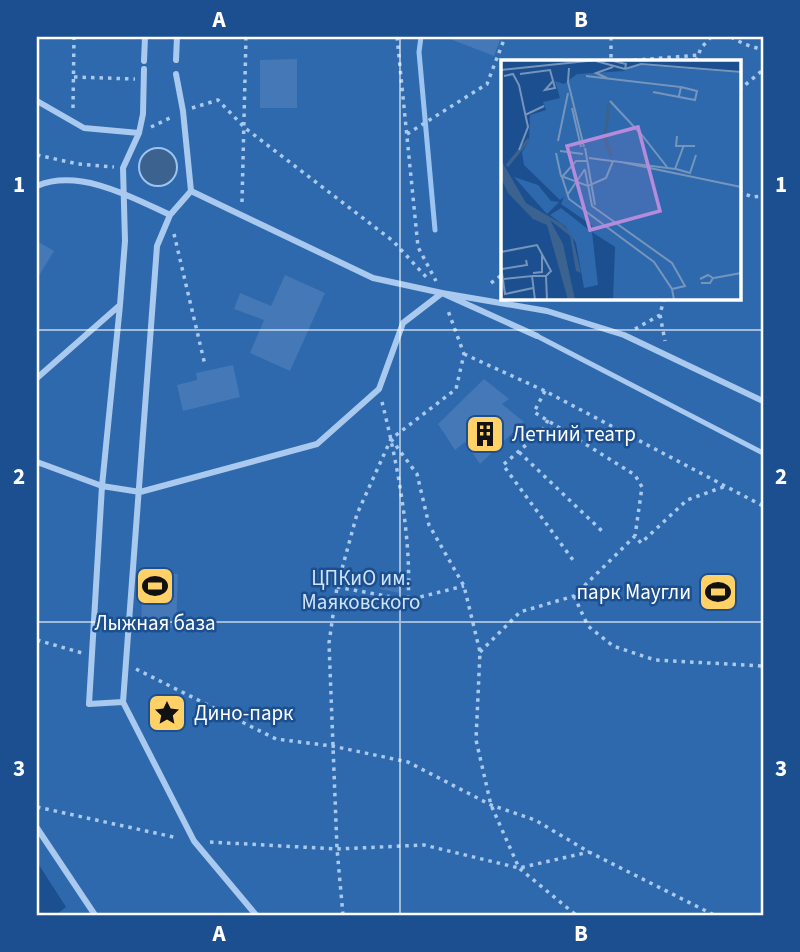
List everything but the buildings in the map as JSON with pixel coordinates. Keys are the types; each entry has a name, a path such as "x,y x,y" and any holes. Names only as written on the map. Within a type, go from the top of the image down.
{"street":[{"path":"123,702 89,704 90,655 102,486 125,241 123,168 139,133 143,114 145,37"},
{"path":"176,60 177,37"},
{"path":"176,74 183,111 191,191 170,215 157,246 123,702 194,841 256,915"},
{"path":"37,101 84,128 139,133"},
{"path":"37,186 50,180 99,184 170,215"},
{"path":"191,191 373,278 547,311 624,335 763,401"},
{"path":"442,293 537,336"},
{"path":"37,462 102,486 140,492 317,444 379,389 402,323 442,293"},
{"path":"37,378 120,305"},
{"path":"37,828 95,915"}],"lane":[{"path":"537,336 763,453"}],"path":[{"path":"73,120 74,37"},
{"path":"242,215 246,37"},
{"path":"342,915 332,746 330,643 337,587 357,513 391,439 456,389 464,354 442,293 418,247 397,37"},
{"path":"406,135 487,84 505,37"},
{"path":"611,37 611,60"},
{"path":"696,60 711,37"},
{"path":"732,37 763,50"},
{"path":"637,60 699,55"},
{"path":"740,89 763,71"},
{"path":"74,77 144,79"},
{"path":"245,128 393,241 442,293"},
{"path":"37,155 78,164 123,168"},
{"path":"740,191 752,197 763,196"},
{"path":"170,215 205,365"},
{"path":"491,283 501,275"},
{"path":"664,299 660,315 667,356"},
{"path":"624,335 660,315"},
{"path":"464,354 545,391 763,506"},
{"path":"379,389 391,439 410,568 408,600"},
{"path":"480,652 520,612 574,596 635,536 642,486 635,475 534,412 545,391"},
{"path":"548,420 542,430 503,465 573,560"},
{"path":"391,439 417,474 429,525 464,586 480,652 476,740 491,805 519,868"},
{"path":"519,452 603,532"},
{"path":"635,536 641,543 687,500 726,486"},
{"path":"337,587 408,600 464,586"},
{"path":"574,596 588,626 613,646 655,660 763,666"},
{"path":"37,640 90,655"},
{"path":"127,664 276,739 332,746 408,762 491,805 535,820 589,852 714,915"},
{"path":"337,849 424,845 519,868 576,915"},
{"path":"519,868 589,852"}],"green space":[{"name":"ЦПКиО им. Маяковского","path":"37,37 763,37 763,915 56,915 66,907 37,862"}],"shaded area":[{"path":"158,148 172,153 177,167 172,181 158,186 144,181 139,167 144,153"}],"waterway":[{"path":"421,37 419,52 435,230"}],"place":[{"name":"Летний театр","path":"485,434"},
{"name":"Лыжная база","path":"155,586"},
{"name":"парк Маугли","path":"718,592"},
{"name":"Дино-парк","path":"167,713"}]}
